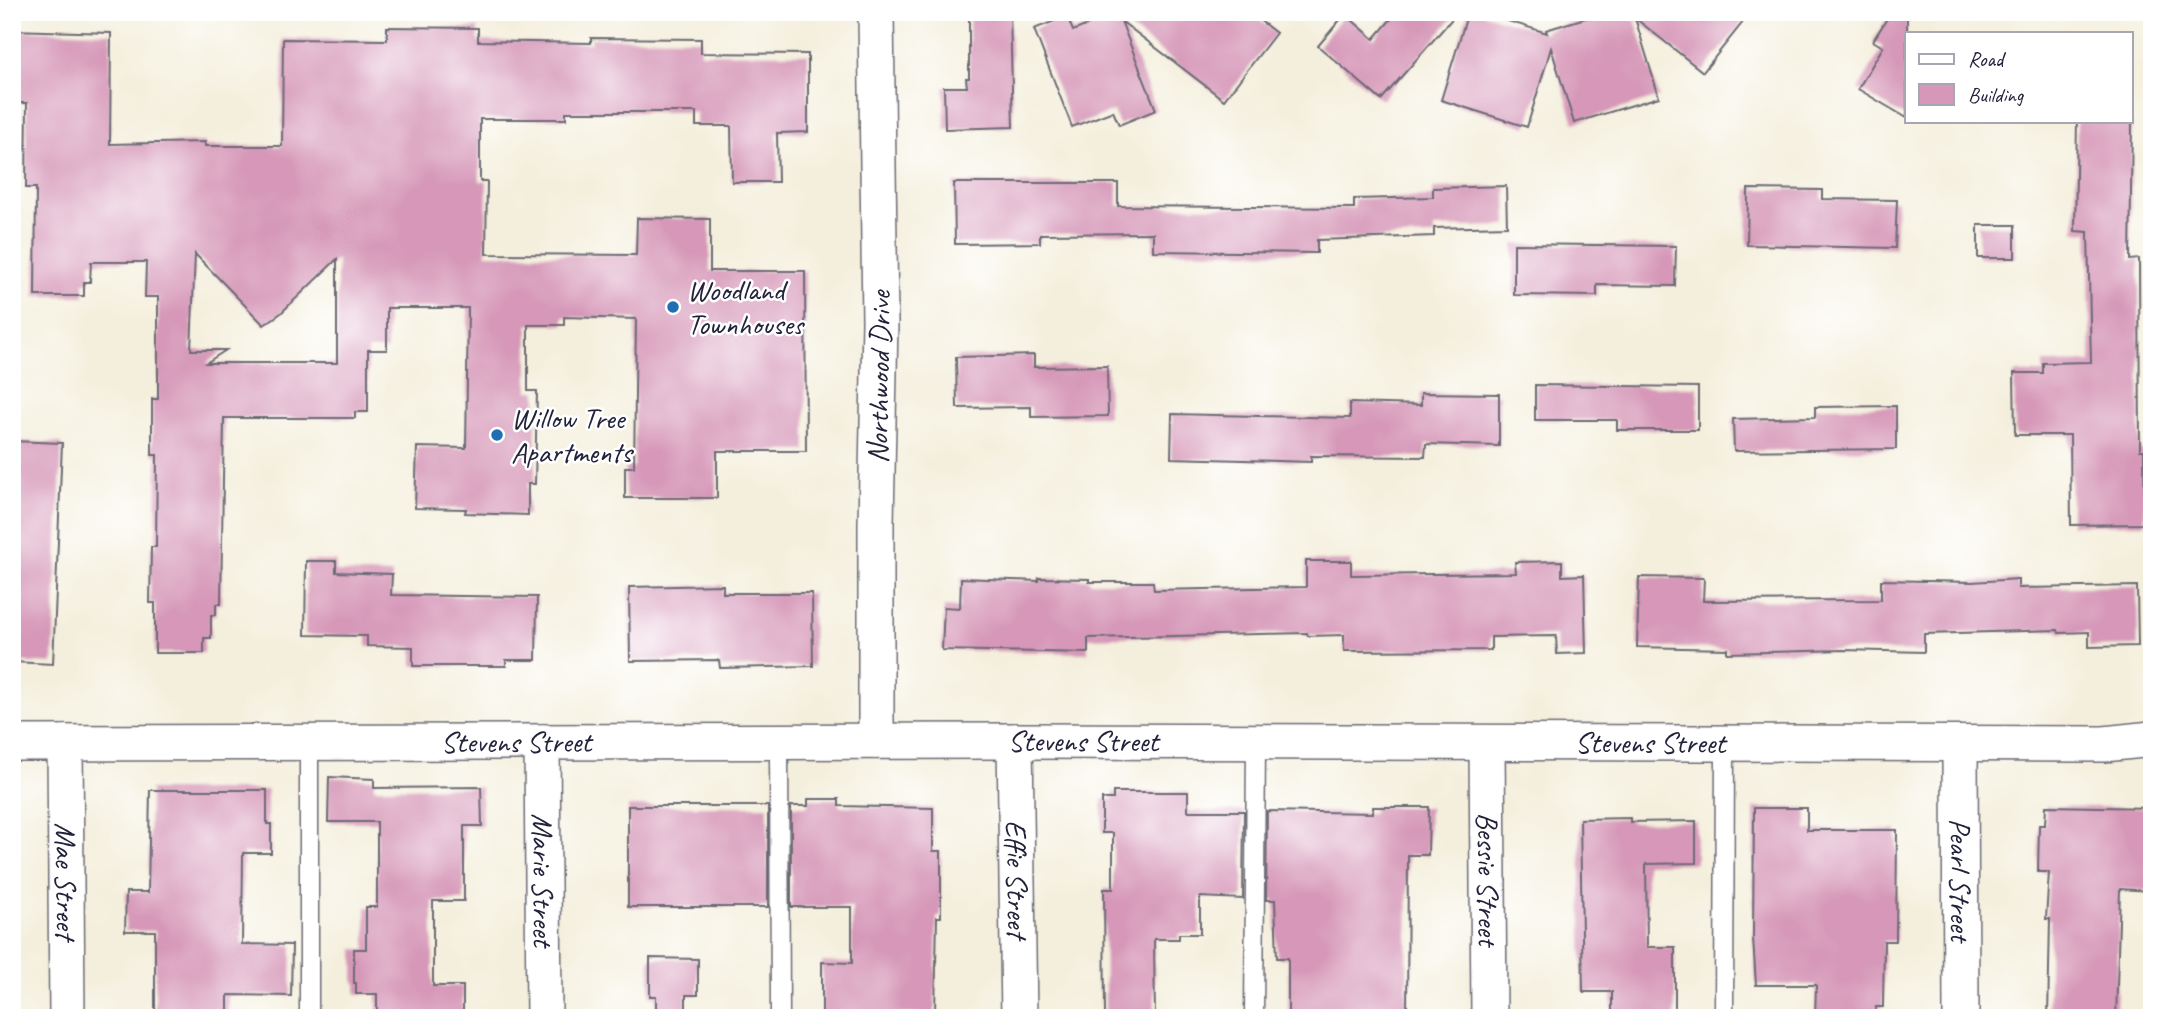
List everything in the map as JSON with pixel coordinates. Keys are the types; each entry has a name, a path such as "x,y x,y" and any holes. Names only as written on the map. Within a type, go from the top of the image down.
{"street":[{"name":"Northwood Drive","path":"876,12 880,322 876,741"},
{"name":"Stevens Street","path":"12,743 1015,741 2104,744 2152,739"},
{"name":"Effie Street","path":"1015,741 1020,1018"},
{"name":"Marie Street","path":"542,742 544,1018"},
{"name":"Mae Street","path":"65,743 67,1018"},
{"name":"Bessie Street","path":"1487,743 1489,1018"},
{"name":"Pearl Street","path":"1960,744 1961,1018"}],"lane":[{"path":"779,741 780,1018"},
{"path":"1254,1018 1256,742"},
{"path":"309,743 309,1018"},
{"path":"1724,1018 1725,743"}],"building":[{"path":"969,12 1010,12 1013,127 945,129 944,87 967,87 966,78 969,78"},
{"path":"1109,12 1249,12 1276,33 1224,100 1121,21 1156,110 1119,125 1113,111 1072,127 1034,29 1067,16 1073,31 1113,15"},
{"path":"1397,12 1458,12 1381,100 1318,46 1345,14 1374,39"},
{"path":"1468,12 1479,12 1547,33 1546,30 1605,12 1751,12 1703,72 1635,18 1659,97 1574,123 1551,48 1527,127 1441,100"},
{"path":"1891,12 1907,12 1905,117 1858,89 1883,47 1873,41"},
{"path":"387,27 478,28 478,41 591,43 591,38 701,39 701,53 808,54 808,132 777,133 778,182 732,182 731,126 696,126 696,112 566,112 566,119 480,119 480,181 487,181 486,254 636,255 637,218 710,219 710,271 805,271 806,451 717,451 717,498 625,498 625,467 634,467 636,319 564,317 564,325 528,325 528,391 537,391 535,484 528,484 528,515 465,513 466,509 415,508 417,447 466,448 468,308 387,308 387,350 368,350 368,412 355,412 355,418 224,418 221,604 216,604 216,615 211,615 211,638 204,638 204,653 155,653 155,603 150,603 151,547 156,547 157,455 152,455 152,399 158,399 158,297 145,297 146,262 91,262 90,282 84,282 84,296 35,296 36,188 26,188 27,103 12,103 12,30 111,33 110,144 205,142 205,146 282,146 283,39 387,40","holes":["195,254 264,325 281,313 337,259 337,363 206,363 226,350 191,350"]},
{"path":"2077,122 2132,122 2130,260 2139,259 2140,450 2144,450 2145,524 2071,525 2070,435 2015,435 2014,373 2043,373 2043,363 2091,362 2088,232 2075,231"},
{"path":"954,183 1118,183 1118,206 1354,208 1354,199 1433,197 1433,188 1506,186 1507,226 1434,228 1434,236 1317,240 1317,253 1153,251 1153,233 1040,234 1040,243 955,244"},
{"path":"1748,189 1822,190 1822,199 1897,200 1895,248 1747,245"},
{"path":"1978,225 2015,225 2015,258 1978,258"},
{"path":"1514,244 1676,246 1675,286 1597,285 1597,296 1514,295"},
{"path":"1034,355 1034,367 1107,366 1108,416 1031,417 1031,407 957,408 956,357"},
{"path":"1535,385 1698,387 1698,430 1617,430 1617,420 1535,420"},
{"path":"1421,393 1499,394 1499,446 1426,444 1425,457 1311,456 1311,462 1171,458 1172,414 1350,418 1350,403 1421,405"},
{"path":"1896,406 1896,449 1734,451 1733,419 1815,417 1815,407"},
{"path":"12,441 62,443 53,664 12,662"},
{"path":"306,561 336,561 336,572 392,574 391,595 537,597 536,660 506,660 506,666 413,666 413,647 367,646 367,636 305,635"},
{"path":"1306,561 1351,561 1351,575 1516,573 1515,562 1562,561 1562,576 1584,575 1586,653 1557,654 1556,636 1491,637 1491,650 1344,651 1344,635 1308,636 1307,633 1088,638 1088,653 942,650 944,607 960,608 961,578 1153,582 1154,590 1306,587"},
{"path":"1639,577 1704,578 1703,601 1881,600 1881,580 1972,582 2018,579 2018,588 2137,586 2138,646 2089,647 2089,632 2059,633 2058,630 1924,634 1924,652 1843,650 1727,653 1727,649 1637,647"},
{"path":"723,585 723,593 812,593 813,666 720,668 719,660 630,661 629,587"},
{"path":"329,777 374,779 374,788 481,787 482,826 464,826 464,901 433,901 433,986 463,986 463,1018 377,1018 377,994 356,994 354,949 366,949 366,907 377,907 377,822 328,822"},
{"path":"150,790 267,790 267,824 271,824 271,853 243,853 242,944 292,945 291,996 228,995 228,1018 155,1018 155,931 125,931 126,892 148,892"},
{"path":"1113,792 1188,792 1188,811 1244,811 1243,899 1200,897 1200,934 1179,934 1179,939 1154,939 1155,1018 1105,1018 1104,889 1113,889 1113,833 1102,833 1102,799 1113,799"},
{"path":"808,799 839,799 839,806 933,808 933,851 941,851 941,917 937,917 935,1014 822,1014 822,962 852,963 852,907 791,907 791,806 808,806"},
{"path":"628,806 768,806 768,907 628,907"},
{"path":"2046,806 2152,808 2151,891 2120,889 2116,1018 2048,1018 2050,919 2046,919 2049,872 2038,872 2039,825 2045,825"},
{"path":"1373,807 1429,807 1428,855 1408,855 1407,1018 1288,1018 1288,958 1277,958 1275,900 1266,900 1267,811 1373,813"},
{"path":"1754,808 1807,808 1807,830 1897,830 1896,941 1884,941 1883,1007 1876,1007 1875,1018 1815,1018 1816,985 1756,985 1753,938"},
{"path":"1630,818 1630,822 1696,821 1696,863 1646,864 1647,947 1675,947 1675,1018 1612,1018 1612,992 1583,992 1580,819"},
{"path":"650,958 698,959 698,995 686,995 686,1018 656,1018 656,996 650,996"}],"place":[{"name":"Woodland Townhouses","path":"673,307"},
{"name":"Willow Tree Apartments","path":"497,435"}]}
